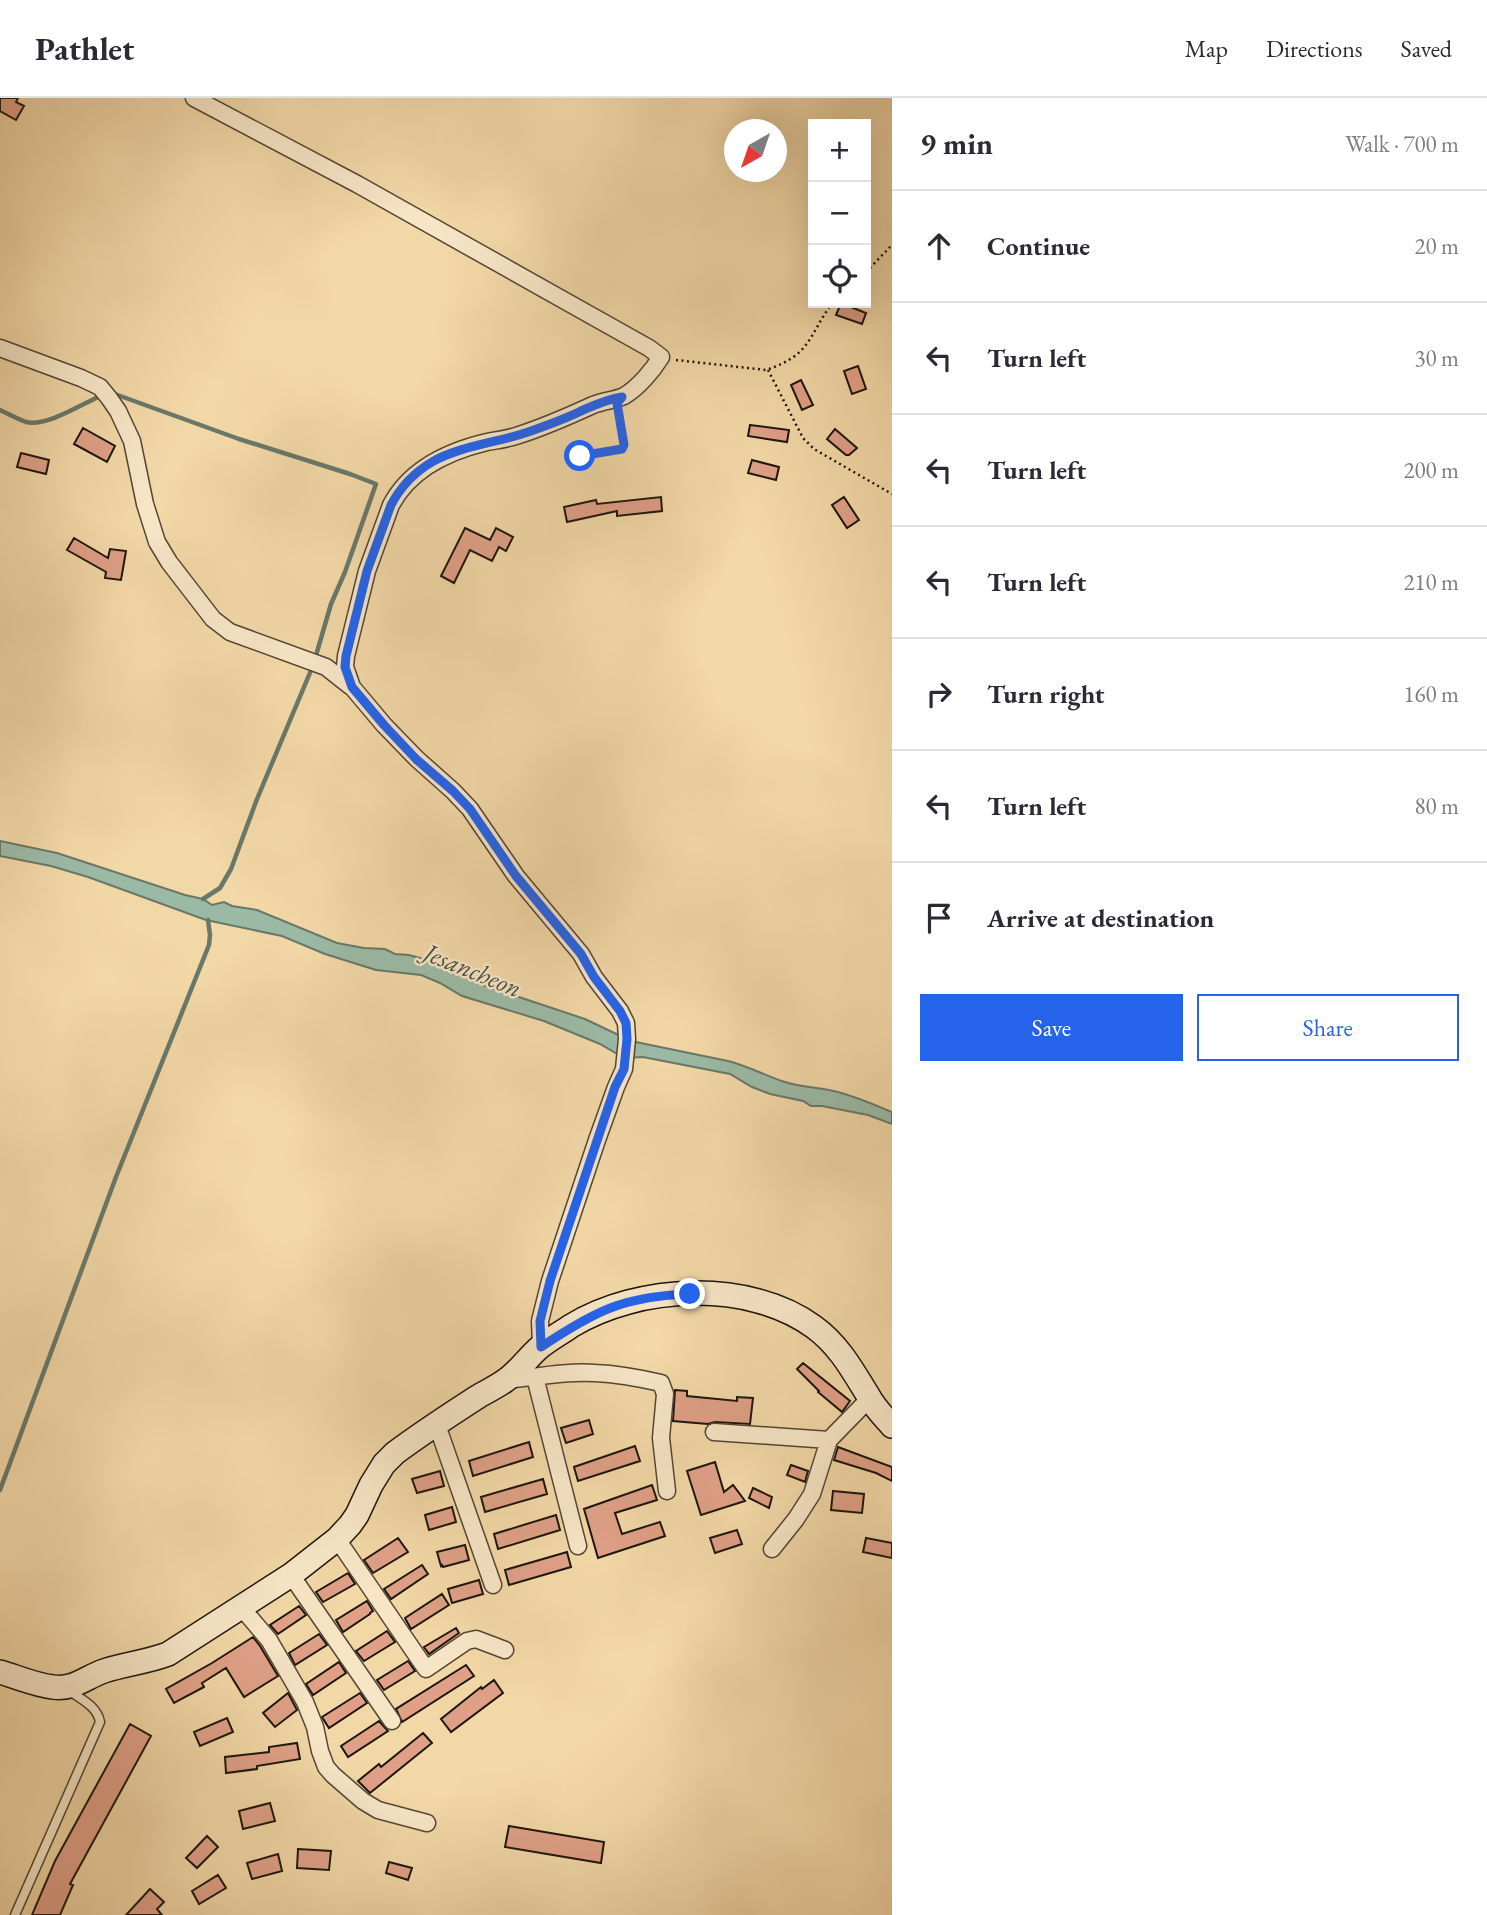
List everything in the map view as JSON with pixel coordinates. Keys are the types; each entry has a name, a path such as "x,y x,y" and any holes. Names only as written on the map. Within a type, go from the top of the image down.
{"street":[{"path":"194,98 426,222 649,348 660,357 656,365 622,397 596,404 555,423 517,436 442,457 406,484 391,505 367,571 346,656 345,667 352,687"},
{"path":"0,348 100,387 118,411 132,441 145,504 157,542 213,619 230,632 326,667 352,687 416,759 470,809 516,876 574,946 620,1011 626,1023 624,1069 615,1087 550,1281 540,1321 541,1347"},
{"path":"0,1672 44,1685 64,1687 81,1683 102,1672 168,1654 291,1575 337,1539 357,1515 370,1485 395,1452 507,1380 541,1347 586,1318 624,1302 652,1297 718,1294 747,1298 786,1310 823,1334 849,1364 869,1399 892,1426"},
{"path":"507,1380 565,1373 595,1373 661,1382 665,1394 661,1438 667,1491"},
{"path":"535,1377 578,1546"},
{"path":"772,1549 812,1494 828,1440 869,1399"},
{"path":"438,1425 493,1585"},
{"path":"714,1433 828,1440"},
{"path":"337,1539 426,1669 467,1641 476,1639 505,1650"},
{"path":"291,1575 392,1721"},
{"path":"241,1607 269,1640 305,1702 323,1759 333,1775 363,1801 378,1810 427,1822"}],"lane":[{"path":"15,1915 100,1722 94,1708 64,1687"}],"path":[{"path":"871,267 892,245"},
{"path":"660,357 768,370 791,359 809,343 829,308"},
{"path":"768,370 803,438 814,449 892,494"},
{"path":"580,456 622,449 624,445 617,403 622,397"}],"shaded area":[{"path":"0,841 57,853 203,899 212,905 224,902 257,910 337,943 385,949 395,954 442,964 480,984 585,1019 631,1041 728,1061 785,1082 853,1097 892,1112 892,1124 868,1115 811,1106 803,1101 770,1094 730,1074 643,1057 624,1058 600,1044 544,1021 462,996 421,975 376,970 325,954 282,936 206,920 88,877 51,866 0,856"}],"building":[{"path":"0,98 18,98 16,102 24,106 16,120 0,111"},
{"path":"839,308 854,308 866,313 862,324 836,315"},
{"path":"858,366 866,389 852,394 844,371"},
{"path":"801,380 813,405 802,410 791,385"},
{"path":"750,425 789,430 787,442 748,436"},
{"path":"83,428 115,446 107,462 74,444"},
{"path":"835,429 857,448 849,455 827,439"},
{"path":"21,453 49,460 46,474 17,467"},
{"path":"752,460 779,467 776,480 748,473"},
{"path":"661,497 662,511 617,516 617,511 567,522 564,507 596,500 597,504"},
{"path":"844,497 859,520 847,528 832,505"},
{"path":"465,528 490,540 496,528 513,537 506,551 499,547 492,561 470,550 454,583 441,576"},
{"path":"74,538 108,558 110,549 126,551 121,580 105,578 106,572 67,550"},
{"path":"803,1363 850,1401 842,1412 818,1392 797,1369"},
{"path":"675,1390 687,1391 687,1396 737,1401 737,1397 753,1398 750,1424 673,1421"},
{"path":"589,1420 593,1434 566,1443 561,1428"},
{"path":"529,1442 533,1457 473,1476 469,1461"},
{"path":"635,1446 640,1461 578,1481 574,1467"},
{"path":"838,1447 892,1467 892,1481 834,1460"},
{"path":"715,1462 724,1492 733,1485 745,1501 701,1515 687,1471"},
{"path":"791,1465 808,1471 805,1482 787,1475"},
{"path":"440,1471 444,1486 417,1493 412,1479"},
{"path":"543,1479 547,1494 485,1512 481,1497"},
{"path":"652,1485 657,1500 615,1513 622,1534 660,1522 665,1536 598,1558 584,1509"},
{"path":"753,1488 772,1497 769,1508 749,1498"},
{"path":"833,1491 864,1494 862,1513 831,1510"},
{"path":"452,1507 456,1522 429,1530 425,1515"},
{"path":"556,1515 560,1530 498,1549 494,1534"},
{"path":"737,1530 742,1544 715,1553 710,1538"},
{"path":"398,1538 408,1552 373,1573 364,1560"},
{"path":"866,1538 892,1543 892,1558 863,1552"},
{"path":"465,1545 469,1560 441,1566 437,1552"},
{"path":"567,1552 571,1567 509,1585 505,1570"},
{"path":"422,1565 428,1574 391,1599 384,1589"},
{"path":"348,1573 355,1584 323,1602 316,1592"},
{"path":"479,1580 483,1594 452,1603 448,1589"},
{"path":"442,1594 449,1605 411,1629 405,1618"},
{"path":"367,1601 373,1611 343,1632 336,1620"},
{"path":"299,1606 306,1615 278,1634 270,1625"},
{"path":"456,1628 459,1633 429,1654 424,1647"},
{"path":"387,1631 395,1642 364,1661 356,1651"},
{"path":"319,1634 327,1645 295,1665 289,1653"},
{"path":"253,1637 278,1676 244,1697 226,1668 202,1683 204,1687 174,1703 166,1689"},
{"path":"408,1661 415,1671 384,1690 377,1680"},
{"path":"339,1662 346,1673 313,1695 306,1684"},
{"path":"466,1665 474,1676 402,1722 396,1709"},
{"path":"494,1680 503,1693 451,1732 441,1719"},
{"path":"288,1693 297,1710 275,1727 263,1713"},
{"path":"360,1693 367,1703 329,1728 322,1717"},
{"path":"227,1718 233,1732 200,1746 194,1732"},
{"path":"379,1721 388,1731 348,1757 341,1746"},
{"path":"130,1724 151,1736 70,1884 73,1885 60,1915 32,1915 55,1861"},
{"path":"423,1733 432,1743 370,1793 358,1781 379,1764 381,1767"},
{"path":"297,1743 300,1759 226,1773 225,1757 269,1752 269,1747"},
{"path":"270,1803 275,1821 243,1829 239,1811"},
{"path":"509,1826 604,1842 601,1863 505,1847"},
{"path":"207,1836 218,1847 197,1868 186,1858"},
{"path":"298,1849 331,1851 329,1870 297,1868"},
{"path":"278,1854 282,1871 252,1879 247,1863"},
{"path":"389,1862 412,1868 408,1880 386,1873"},
{"path":"218,1875 226,1888 199,1904 192,1891"},
{"path":"150,1889 164,1902 157,1909 162,1915 126,1915"}],"waterway":[{"path":"112,393 239,439 376,484 331,604 317,652"},
{"path":"0,410 34,423 62,415 96,398"},
{"path":"203,899 220,888 231,869 312,668"},
{"path":"0,1490 116,1177 209,945 208,920"}],"route":[{"path":"580,456 622,449 624,445 617,403 622,397 596,404 555,423 517,436 442,457 406,484 391,505 367,571 354,618 345,667 352,687 384,725 470,809 516,876 581,954 626,1023 624,1069 615,1087 550,1281 540,1321 541,1347 573,1325 609,1307 652,1297 690,1294"}],"water label":[{"name":"Jesancheon","path":"473,970"}]}
